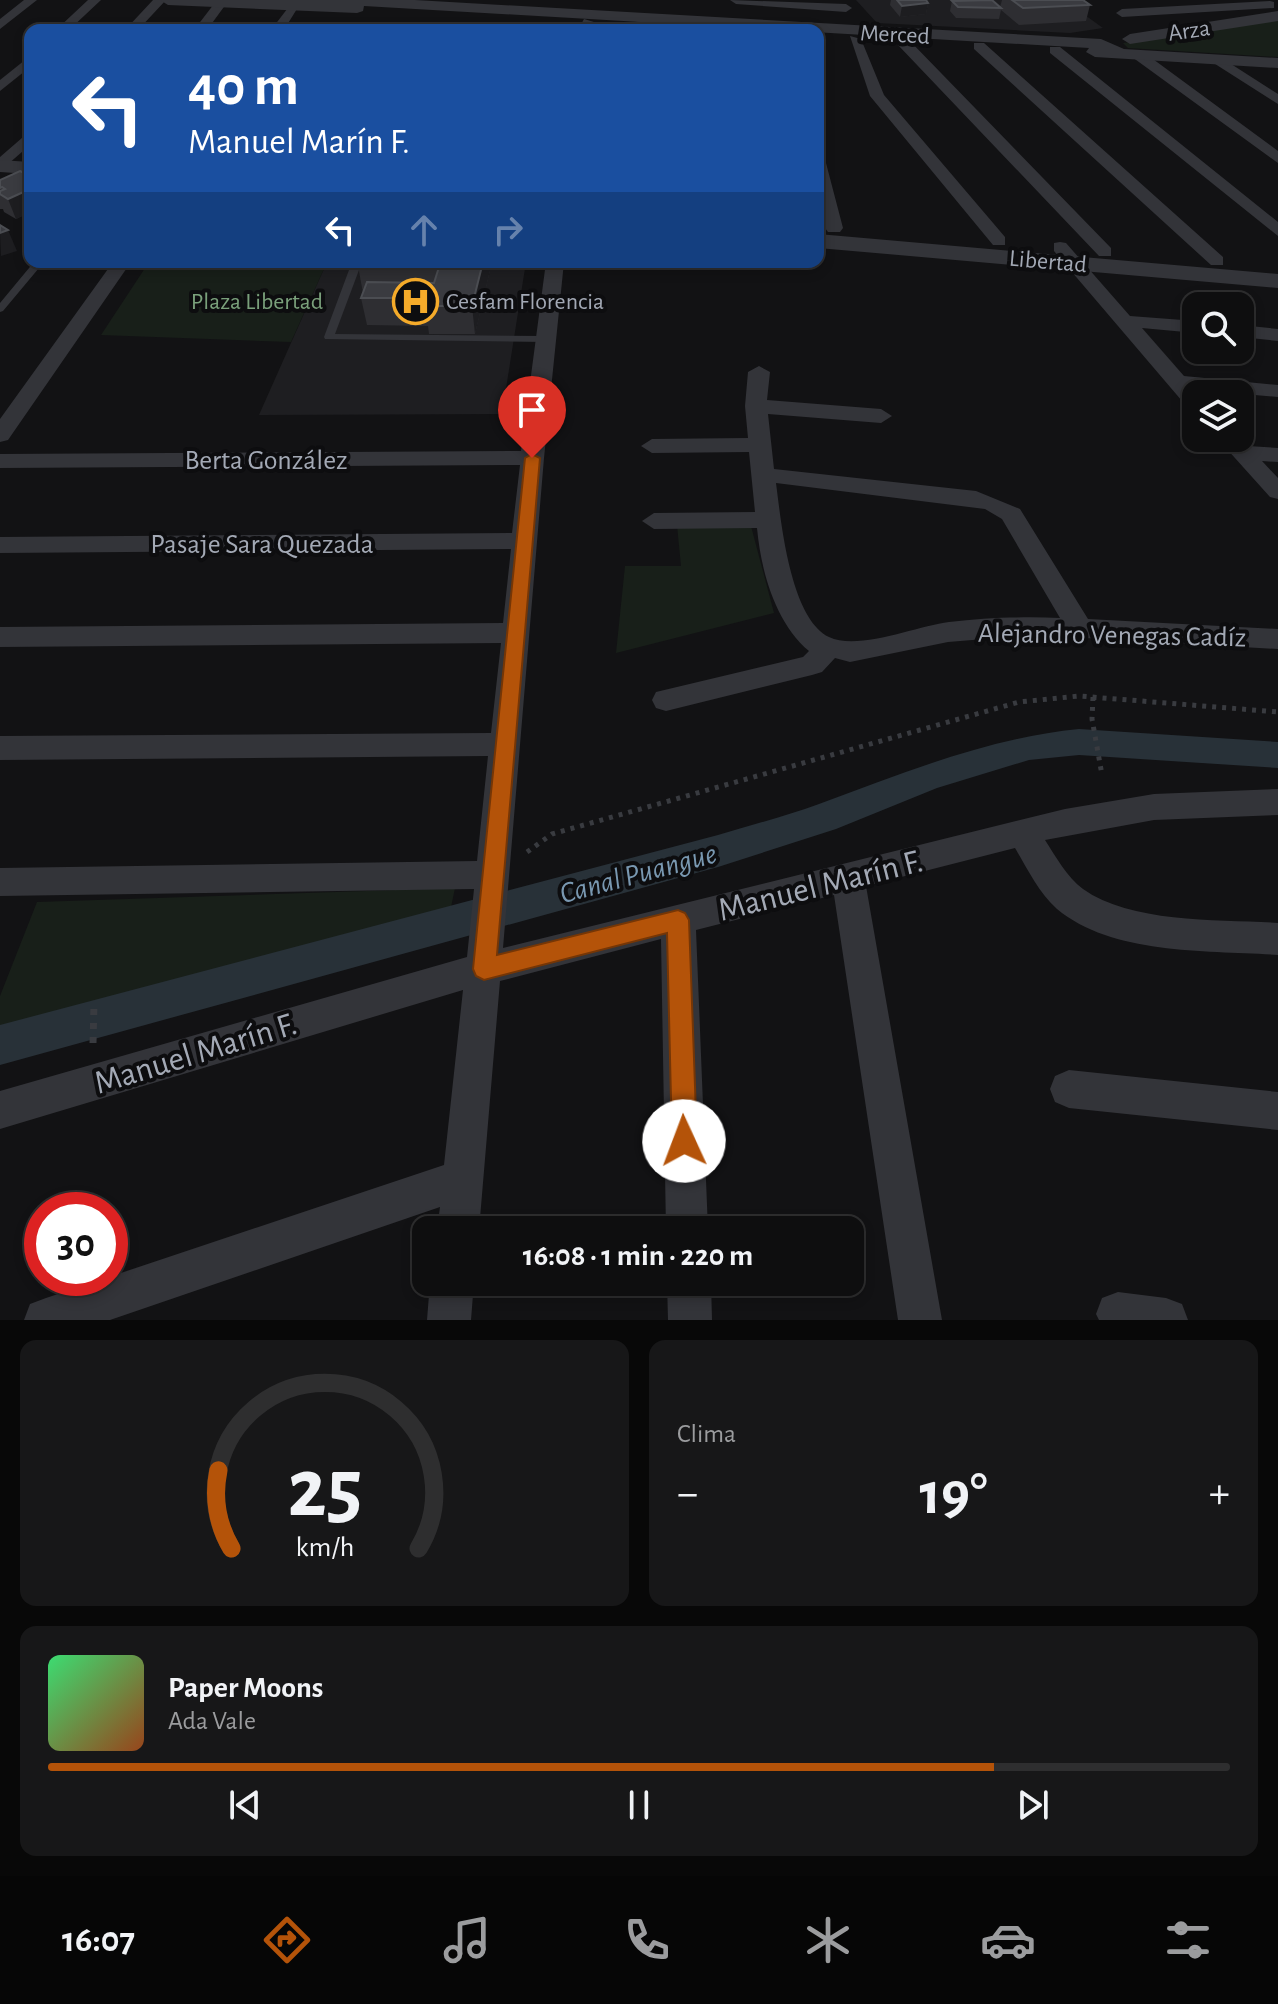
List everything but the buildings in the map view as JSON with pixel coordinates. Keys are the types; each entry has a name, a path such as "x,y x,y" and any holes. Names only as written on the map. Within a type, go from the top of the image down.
{"street":[{"path":"0,25 31,0"},
{"path":"69,24 95,0"},
{"path":"137,24 160,0"},
{"name":"Merced","path":"168,0 294,4 559,24"},
{"name":"Merced","path":"334,0 624,24"},
{"path":"625,0 636,24"},
{"path":"736,0 817,3 846,8"},
{"path":"205,24 223,1"},
{"path":"280,24 294,4"},
{"path":"1153,35 1117,10 1272,8"},
{"name":"Arza","path":"1101,44 1272,8"},
{"name":"Merced","path":"824,33 1101,44 1128,53"},
{"name":"Merced","path":"824,36 1278,63"},
{"path":"855,39 877,96 999,241"},
{"path":"903,42 1105,252"},
{"path":"979,46 1217,261"},
{"path":"1055,50 1278,231"},
{"path":"1128,53 1278,158"},
{"path":"1217,59 1278,100"},
{"path":"0,87 24,65"},
{"path":"0,166 24,142"},
{"path":"0,166 24,168"},
{"path":"0,179 24,181"},
{"name":"Libertad","path":"824,232 999,241 1067,255 1105,252 1278,266"},
{"name":"Libertad","path":"824,232 1067,255 1278,281"},
{"path":"1067,255 1182,388"},
{"path":"0,435 118,268"},
{"path":"459,1216 532,458 554,268"},
{"path":"1125,321 1182,326"},
{"path":"1254,332 1278,335"},
{"path":"666,700 812,665 828,648 806,633 784,593 767,520 756,406 759,372"},
{"path":"1177,382 1278,391"},
{"path":"756,406 881,416"},
{"path":"652,446 761,445"},
{"path":"1254,450 1278,455"},
{"path":"1241,452 1278,492"},
{"name":"Berta González","path":"0,461 532,458"},
{"path":"764,475 976,498 994,504 1011,514 1079,627"},
{"path":"654,521 767,520"},
{"name":"Pasaje Sara Quezada","path":"0,545 525,541"},
{"name":"Alejandro Venegas Cadíz","path":"828,648 850,652 904,639 990,627 1079,627 1278,639"},
{"path":"0,637 516,633"},
{"path":"0,748 505,744"},
{"name":"Manuel Marín F.","path":"0,1110 486,950 678,920 1023,833 1154,807 1278,802"},
{"path":"1023,833 1061,890 1083,909 1103,919 1142,926 1278,939"},
{"path":"848,877 920,1320"},
{"path":"0,882 492,884"},
{"path":"678,920 687,1216"},
{"path":"1069,1089 1278,1111"},
{"path":"46,1320 463,1179"},
{"path":"449,1320 451,1296"},
{"path":"689,1296 690,1320"},
{"path":"1118,1314 1166,1320"}],"lane":[{"path":"0,309 34,268"},
{"path":"355,268 329,337 546,339"}],"path":[{"path":"527,852 552,834 1019,702 1093,697 1278,712"},
{"path":"1093,697 1092,719 1102,775"},
{"path":"93,1043 94,1004"}],"shaded area":[{"path":"856,0 1064,0 1103,28 1070,33 877,23"},
{"name":"Cesfam Florencia","path":"324,268 525,268 502,414 259,415"}],"green space":[{"path":"1278,20 1278,57 1128,48 1123,43"},
{"name":"Plaza Libertad","path":"145,268 324,268 291,342 101,335"},
{"path":"677,525 751,526 774,613 616,653 625,566 681,566"},
{"path":"455,888 450,912 0,1030 0,996 37,902"}],"waterway":[{"name":"Canal Puangue","path":"0,1045 718,851 823,818 928,777 1029,747 1079,742 1278,755"}],"place":[{"name":"Cesfam Florencia","path":"415,301"}],"route":[{"path":"532,458 484,969 678,920 684,1141"}]}
